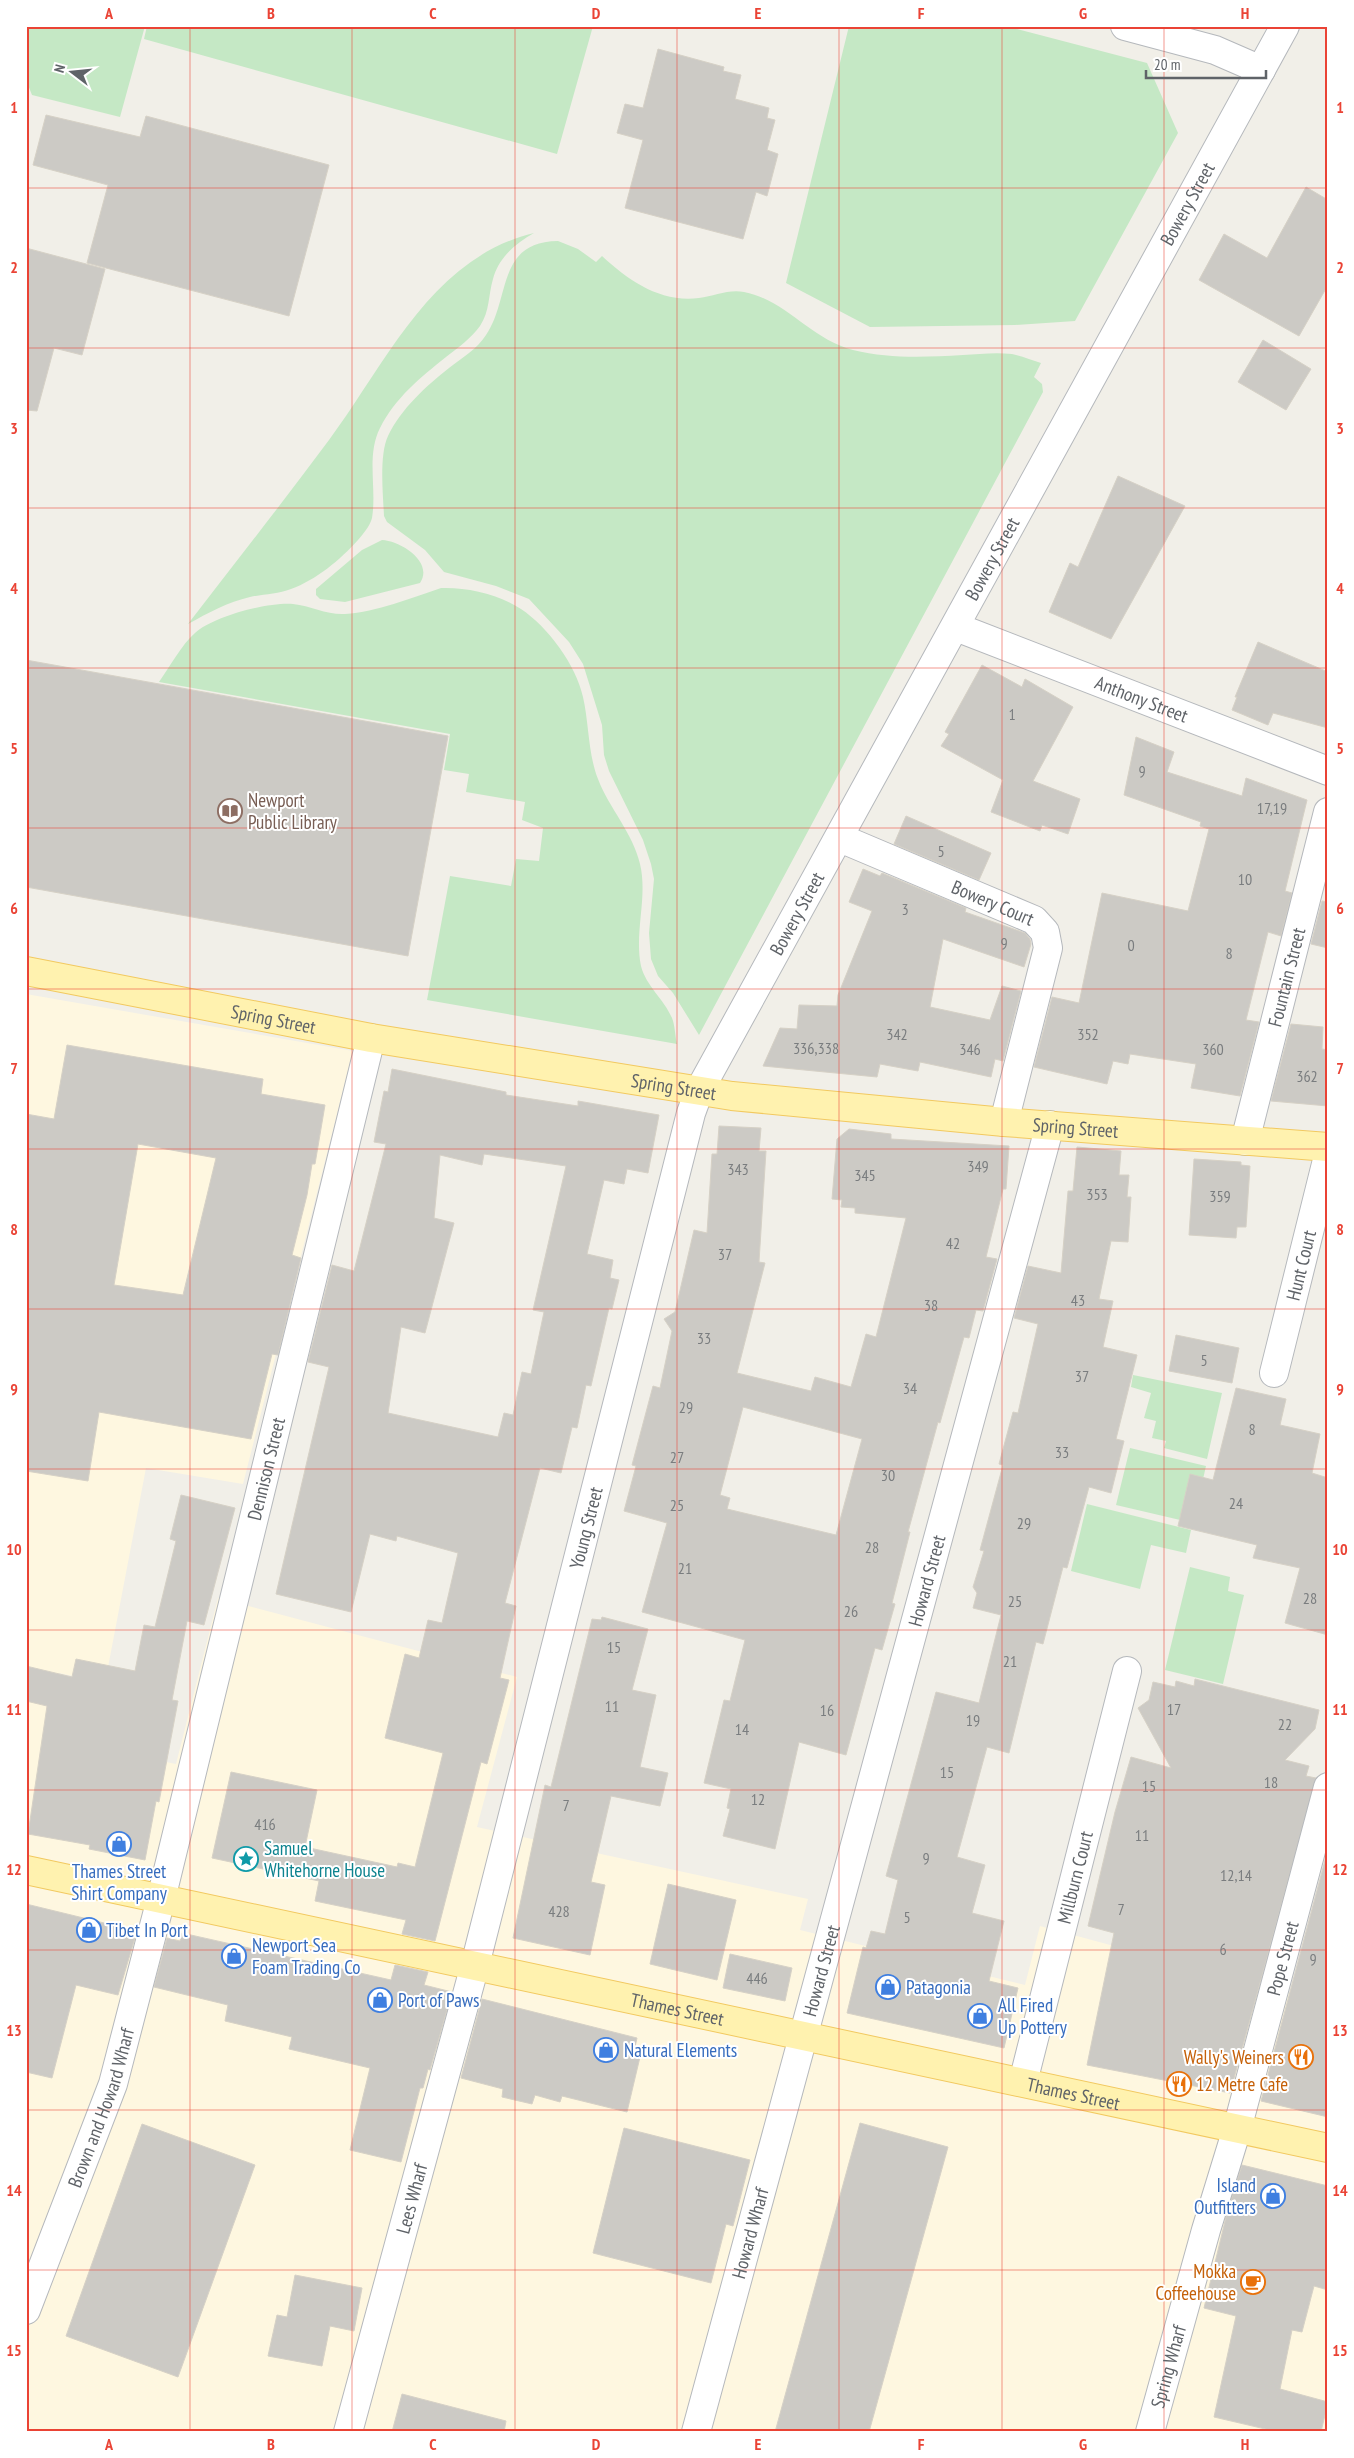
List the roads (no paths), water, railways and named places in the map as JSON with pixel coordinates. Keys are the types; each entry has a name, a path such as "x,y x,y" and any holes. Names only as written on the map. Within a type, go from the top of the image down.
{"main road":[{"name":"Spring Street","path":"26,971 372,1038 732,1096 1004,1122 1328,1147"},
{"name":"Thames Street","path":"26,1870 805,2034 1328,2148"}],"street":[{"path":"1125,26 1215,50 1261,70"},
{"name":"Bowery Street","path":"699,1091 840,838 1285,26"},
{"name":"Anthony Street","path":"956,627 1328,771"},
{"name":"Fountain Street","path":"1245,1141 1328,812"},
{"name":"Bowery Court","path":"840,838 1034,920 1045,932 1048,948 1004,1122"},
{"name":"Dennison Street","path":"161,1899 372,1038"},
{"name":"Young Street","path":"476,1966 691,1113 699,1091"},
{"name":"Howard Street","path":"805,2034 1050,1125"},
{"name":"Hunt Court","path":"1274,1373 1328,1156"},
{"name":"Millburn Court","path":"1023,2082 1127,1671"},
{"name":"Pope Street","path":"1237,2129 1328,1787"},
{"name":"Brown and Howard Wharf","path":"26,2310 113,2084 161,1899"},
{"name":"Lees Wharf","path":"348,2432 476,1966"},
{"name":"Howard Wharf","path":"696,2432 805,2034"},
{"name":"Spring Wharf","path":"1150,2432 1206,2230 1237,2129"}],"place":[{"name":"Newport Public Library","path":"230,811"},
{"name":"Thames Street Shirt Company","path":"119,1844"},
{"name":"Samuel Whitehorne House","path":"246,1859"},
{"name":"Tibet In Port","path":"89,1930"},
{"name":"Newport Sea Foam Trading Co","path":"234,1956"},
{"name":"Patagonia","path":"888,1987"},
{"name":"Port of Paws","path":"380,2000"},
{"name":"All Fired Up Pottery","path":"980,2016"},
{"name":"Natural Elements","path":"606,2050"},
{"name":"Wally's Weiners","path":"1301,2057"},
{"name":"12 Metre Cafe","path":"1179,2084"},
{"name":"Island Outfitters","path":"1273,2196"},
{"name":"Mokka Coffeehouse","path":"1253,2282"}]}
